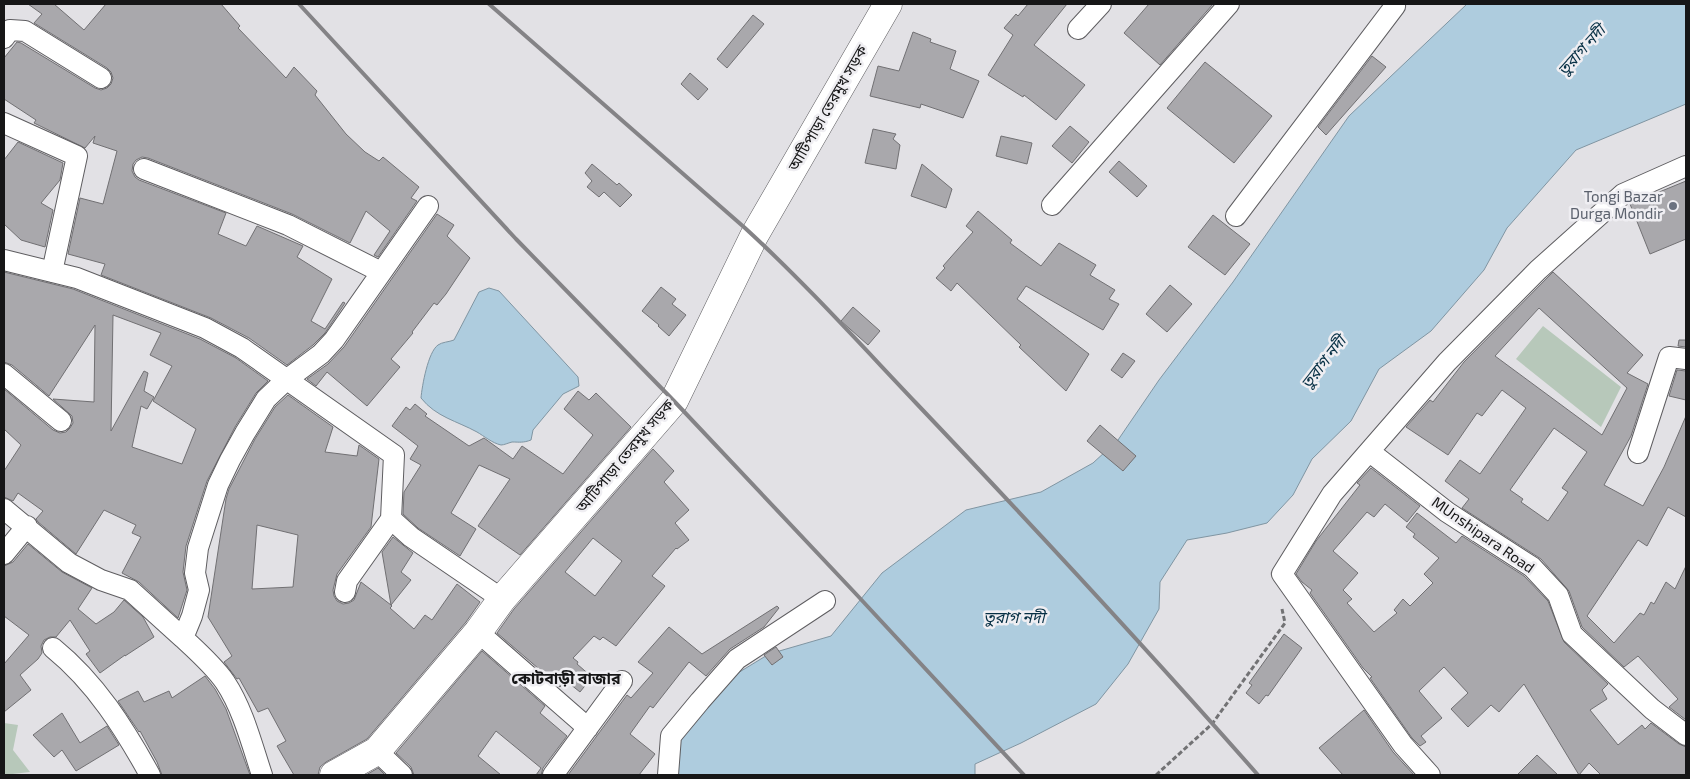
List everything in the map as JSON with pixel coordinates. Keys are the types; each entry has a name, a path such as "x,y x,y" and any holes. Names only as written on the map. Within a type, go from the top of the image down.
{"main road":[{"name":"আটিপাড়া তেরমুখ সড়ক","path":"334,775 377,750 478,632 502,599 674,401 754,236 888,4"}],"street":[{"path":"1078,29 1101,4"},
{"path":"1052,205 1229,4"},
{"path":"1236,216 1396,6 1394,4"},
{"path":"6,31 25,31 101,78"},
{"path":"4,122 76,156 52,272"},
{"path":"1430,775 1403,745 1282,574 1332,494 1447,362 1538,270 1623,194 1686,166"},
{"path":"144,169 288,225 381,272"},
{"path":"182,638 192,616 198,590 195,573 198,548 218,485 245,433 266,399 286,380 321,354 334,340 428,206"},
{"path":"4,260 78,278 205,328 242,348 394,454 391,518 347,580 345,592"},
{"path":"1638,453 1669,358 1686,359"},
{"path":"4,374 61,421"},
{"name":"MUnshipara Road","path":"1370,452 1448,512 1532,567 1558,594 1572,634 1652,709 1686,735"},
{"path":"4,509 27,526 69,563 101,580 130,590 199,653 225,682 243,718 262,775"},
{"path":"391,518 412,537 502,599"},
{"path":"4,554 27,526"},
{"path":"668,775 671,736 700,700 737,659 825,601"},
{"path":"478,632 588,728"},
{"path":"53,648 72,664 101,697 128,737 150,775"},
{"path":"553,775 622,681"},
{"path":"377,750 402,775"}],"green space":[{"path":"1543,326 1621,387 1601,427 1516,359"},
{"path":"4,723 18,725 13,750 30,772 4,775"}],"water":[{"name":"তুরাগ নদী","path":"1467,4 1686,4 1686,104 1576,150 1507,228 1484,270 1431,331 1379,369 1351,421 1312,459 1293,495 1267,523 1187,540 1160,582 1159,609 1128,664 1096,704 1021,743 975,764 975,775 668,775 687,704 769,654 831,636 882,573 966,510 1041,492 1093,463 1118,440 1159,380 1233,282 1349,116"},
{"path":"489,288 499,291 578,377 579,386 563,394 533,430 531,440 526,442 512,442 501,445 494,443 477,432 433,410 421,398 426,370 434,349 440,344 454,340 479,292"}],"building":[{"path":"28,4 54,4 84,30 106,4 221,4 240,26 238,28 286,78 294,67 317,91 315,95 346,134 365,152 379,161 383,157 419,187 411,198 417,201 378,257 374,255 390,231 366,211 350,243 292,214 148,158 142,157 133,164 132,171 139,180 226,213 218,234 246,246 257,226 303,246 297,257 332,279 311,321 325,329 343,302 345,303 325,333 313,345 287,365 249,338 211,318 101,275 105,264 68,254 80,198 103,204 117,151 93,143 95,136 85,148 34,123 36,120 4,99 4,58 17,42 95,88 101,90 107,88 113,78 107,68 34,23 42,14"},
{"path":"1028,4 1067,4 1034,45 1085,85 1056,120 1024,95 1023,97 988,75 1013,35 1004,28"},
{"path":"1149,4 1213,4 1160,65 1124,33"},
{"path":"753,15 764,24 727,68 717,59"},
{"path":"913,32 931,39 930,42 956,51 950,69 979,81 963,118 921,104 920,108 870,96 878,66 899,71"},
{"path":"1372,56 1386,67 1326,135 1318,127"},
{"path":"1205,62 1272,116 1234,163 1167,108"},
{"path":"690,73 708,89 698,100 681,84"},
{"path":"1070,126 1089,142 1072,163 1052,146"},
{"path":"873,129 896,134 893,139 900,145 896,169 865,163"},
{"path":"1001,136 1032,143 1027,164 996,156"},
{"path":"18,142 63,163 60,180 41,203 53,210 45,247 21,240 4,224 4,160"},
{"path":"1119,161 1147,186 1137,197 1109,172"},
{"path":"592,164 617,185 619,183 632,195 620,207 604,192 599,197 587,187 592,181 585,173"},
{"path":"922,164 952,189 946,208 911,196"},
{"name":"Tongi Bazar Durga Mondir","path":"1686,181 1686,239 1650,254 1630,204"},
{"path":"978,211 1012,240 1010,243 1041,266 1059,243 1096,265 1090,275 1115,290 1109,299 1119,304 1103,330 1026,286 1017,299 1089,354 1066,391 1019,347 1021,345 957,283 951,291 936,278 945,268 943,266 973,232 966,226"},
{"path":"437,214 454,225 447,236 470,258 446,294 437,305 434,303 413,333 391,359 400,367 367,406 327,372 316,386 307,379 328,364 344,347"},
{"path":"1213,215 1250,244 1225,275 1188,247"},
{"path":"4,272 73,289 200,339 236,358 268,381 256,393 235,427 207,481 186,546 183,572 187,590 178,618 139,582 122,573 141,537 132,533 136,525 104,510 76,554 38,522 36,519 43,511 18,493 13,501 4,497 4,471 21,445 4,429 4,389 53,430 60,433 66,432 73,423 72,416 53,399 94,402 95,325 49,396 12,365 4,362","holes":["113,315 161,333 150,355 172,366 153,401 196,429 182,464 132,447 141,406 147,409 154,397 144,391 148,373 144,371 111,431"]},
{"path":"1553,272 1643,355 1627,373 1648,384 1631,436 1604,485 1643,506 1664,467 1686,416 1686,517 1668,507 1647,546 1638,540 1587,616 1614,643 1640,613 1644,615 1651,602 1654,604 1666,582 1675,589 1686,566 1686,720 1669,707 1678,699 1638,656 1624,667 1582,627 1569,591 1541,559 1462,508 1469,499 1445,481 1460,460 1480,474 1526,408 1502,390 1482,416 1477,413 1448,455 1406,427 1430,400 1433,402 1464,362","holes":["1539,308 1627,388 1602,435 1495,356","1554,428 1587,452 1562,488 1568,492 1548,521 1521,502 1523,499 1510,490"]},
{"path":"1170,285 1192,304 1167,332 1146,314"},
{"path":"661,287 676,299 672,304 686,315 669,336 642,311"},
{"path":"853,307 880,331 868,345 841,321"},
{"path":"1679,340 1686,340 1686,347 1678,346"},
{"path":"1123,353 1135,361 1122,378 1111,370"},
{"path":"1677,370 1686,371 1686,400 1669,396"},
{"path":"578,391 589,400 596,393 631,427 520,555 478,526 510,479 479,465 451,513 476,529 460,556 418,528 403,514 404,492 421,465 410,459 418,446 392,426 406,407 410,410 415,404 427,414 425,416 469,446 484,438 513,459 522,446 563,474 593,435 564,409"},
{"path":"288,395 333,427 325,452 357,456 359,445 379,459 371,527 337,574 333,590 337,601 343,604 354,600 361,582 391,605 390,608 414,629 425,615 432,620 457,584 480,602 466,622 367,739 326,762 320,767 318,775 294,775 277,746 286,741 268,708 258,712 239,678 237,679 224,662 232,656 208,617 229,489 255,439 275,407","holes":["257,525 298,535 293,587 252,589"]},
{"path":"1100,425 1136,456 1123,471 1087,441"},
{"path":"653,449 674,471 664,482 689,510 675,523 689,540 676,548 652,576 665,586 616,646 603,637 600,640 594,636 573,658 592,677 580,692 565,680 560,687 497,633 514,609","holes":["593,538 622,561 595,596 565,572"]},
{"path":"1371,468 1420,506 1407,522 1385,504 1374,517 1367,512 1333,551 1358,573 1343,590 1352,599 1347,603 1374,632 1397,613 1394,610 1403,599 1410,606 1433,583 1424,574 1439,558 1413,537 1415,534 1406,527 1417,513 1456,543 1462,536 1524,576 1548,601 1564,642 1608,684 1602,690 1607,699 1590,710 1618,745 1642,725 1645,729 1651,723 1686,747 1686,775 1601,775 1589,763 1579,775 1524,684 1499,712 1491,705 1468,727 1451,709 1468,693 1444,667 1419,691 1442,718 1421,736 1426,742 1420,746 1412,738 1370,678 1372,677 1363,668 1310,593 1312,590 1296,574 1316,541 1360,485 1357,483"},
{"path":"393,537 413,553 401,572 411,580 391,605 382,552"},
{"path":"28,544 62,572 92,588 78,609 96,624 114,612 124,600 143,617 154,637 100,673 86,654 90,651 70,620 56,637 44,640 41,646 42,653 38,659 20,675 31,690 4,712 4,664 29,635 4,616 4,566 13,562"},
{"path":"777,606 779,608 764,627 730,649 706,676 689,662 653,708 650,706 630,734 655,754 639,775 568,775 627,695 631,698 653,673 638,662 669,627 702,654"},
{"path":"1284,634 1302,648 1268,696 1266,695 1259,704 1246,693 1252,685 1249,683"},
{"path":"776,647 783,657 772,665 764,655"},
{"path":"482,651 545,706 540,713 567,736 543,768 541,775 536,775 541,768 496,731 478,756 501,775 414,775 411,767 396,753"},
{"path":"205,676 226,709 250,775 162,775 140,731 118,701 138,691 144,702 169,691 172,698"},
{"path":"1364,710 1393,752 1414,775 1343,775 1319,748"},
{"path":"62,713 80,743 107,726 119,745 76,771 62,750 54,757 33,735"},
{"path":"1537,755 1558,775 1517,775"},
{"path":"378,768 385,775 366,775"}],"railway":[{"path":"299,4 516,239 674,401 1024,775"},
{"path":"489,4 745,228 789,270 1046,541 1258,775"}],"place":[{"name":"Tongi Bazar Durga Mondir","path":"1673,206"}],"district":[{"name":"কোটবাড়ী বাজার","path":"566,678"}]}
